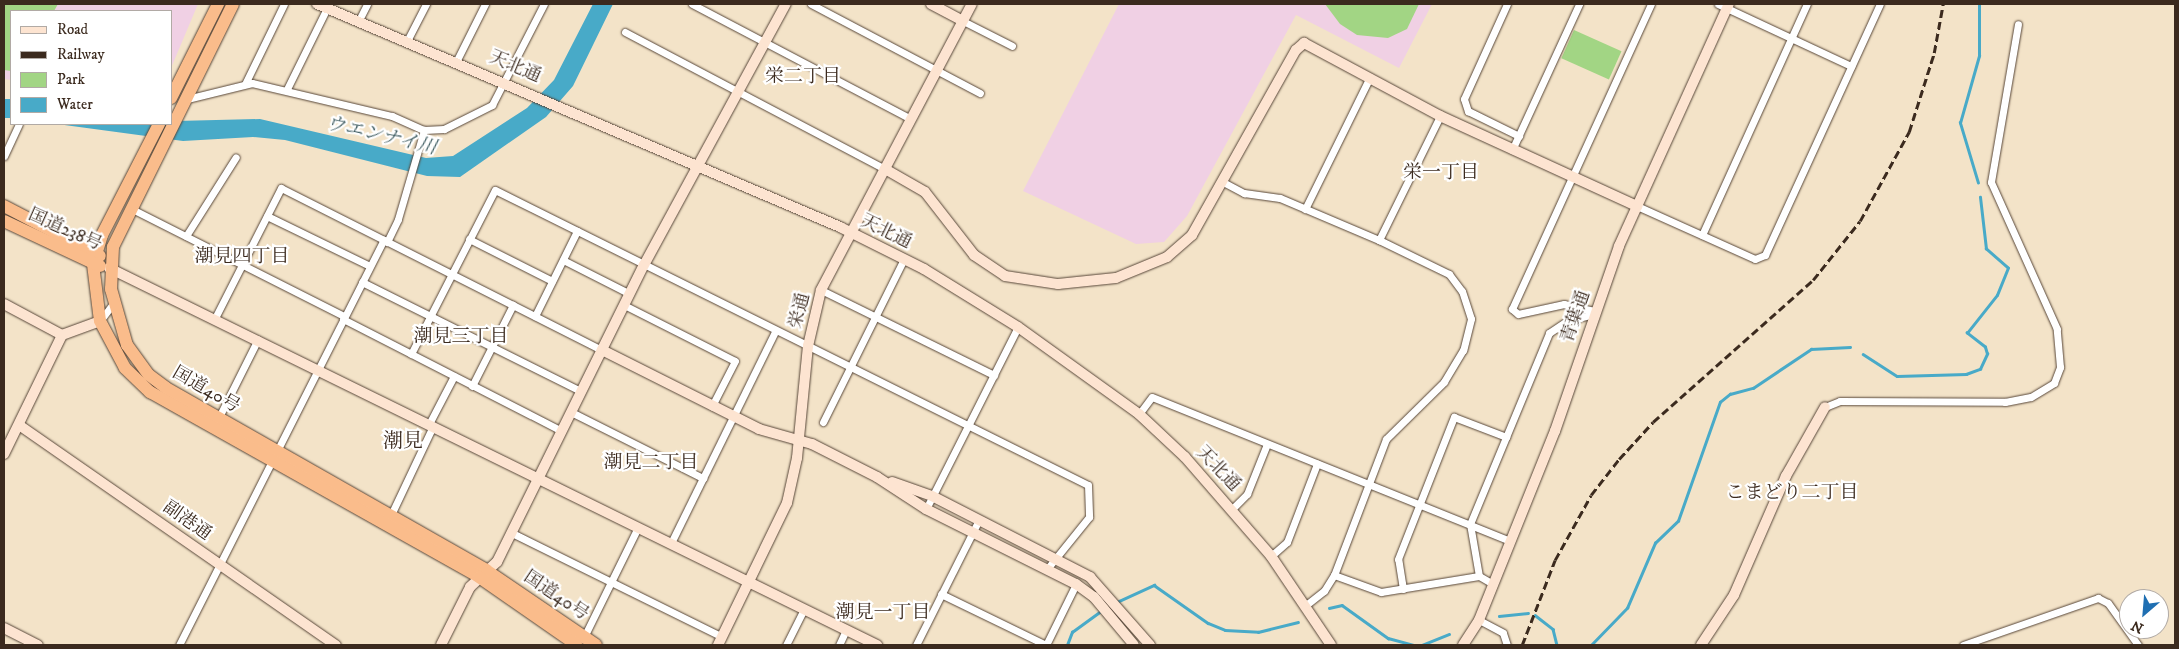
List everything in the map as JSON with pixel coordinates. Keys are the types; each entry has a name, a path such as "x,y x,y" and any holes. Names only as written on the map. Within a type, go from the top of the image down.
{"highway":[{"path":"172,96 218,4"},
{"name":"国道40号","path":"216,422 149,375 118,324 113,304 109,268 113,247 233,4"},
{"name":"国道40号","path":"158,125 95,251 93,264 100,321 116,355 137,381 216,422 483,573 581,642 596,645"},
{"name":"国道238号","path":"4,206 95,251 109,268"},
{"name":"国道238号","path":"4,221 93,264 109,268"}],"street":[{"path":"244,84 284,4"},
{"name":"天北通","path":"317,4 528,90 851,232 904,259 1018,327 1139,414 1233,508 1271,556 1306,605 1331,645"},
{"path":"358,22 367,4"},
{"path":"407,41 426,4"},
{"path":"457,60 485,4"},
{"path":"184,103 244,84 287,89 392,116 424,130 444,128 481,113 492,105 544,4"},
{"path":"692,4 911,119"},
{"path":"441,645 483,573 497,562 644,265 740,92 786,4"},
{"path":"811,4 980,93"},
{"path":"931,4 1012,46"},
{"name":"栄通","path":"720,641 787,503 800,440 808,346 821,290 972,4"},
{"path":"1508,4 1464,99 1468,110 1519,136"},
{"path":"1512,150 1579,4"},
{"path":"1594,313 1564,304 1518,314 1512,309 1651,4"},
{"path":"1702,235 1807,4"},
{"path":"626,32 885,168 937,203 974,255 988,267 1026,281 1058,284 1116,278 1177,252 1192,236 1301,44 1370,77 1440,116 1755,259 1765,255 1880,4"},
{"path":"1725,5 1851,66"},
{"name":"青葉通","path":"1463,645 1479,620 1555,431 1594,313 1637,206 1725,5"},
{"path":"287,89 327,8"},
{"path":"1701,645 1734,595 1789,469 1824,407 1840,401 2005,402 2044,392 2056,378 2061,348 2053,315 1991,182 2018,24"},
{"path":"1305,209 1370,77"},
{"path":"1379,240 1440,116"},
{"path":"4,156 19,125"},
{"path":"179,645 370,266 385,241 406,188 424,130"},
{"path":"186,236 236,158"},
{"path":"1223,182 1244,193 1271,195 1379,240 1448,274 1462,291 1471,320 1470,334 1453,368 1394,427 1369,484 1334,575 1324,592 1306,605"},
{"path":"215,318 281,188 733,417 800,440 877,477 932,496 1090,577 1108,593 1150,645"},
{"path":"411,354 494,190 1088,485 1089,517 1047,569"},
{"path":"132,209 562,431"},
{"path":"267,216 370,266"},
{"path":"535,316 576,231"},
{"path":"469,239 552,281"},
{"path":"823,422 904,259"},
{"path":"563,260 630,294"},
{"path":"109,268 258,339 877,645"},
{"path":"362,282 581,391"},
{"path":"821,290 994,375"},
{"path":"4,304 62,335"},
{"path":"100,321 113,304"},
{"path":"472,386 513,305"},
{"path":"624,305 735,361 712,406"},
{"path":"1479,576 1470,524 1550,333 1567,321 1594,313"},
{"path":"4,454 62,335 100,321 118,324"},
{"path":"926,509 1018,327"},
{"path":"671,543 776,330"},
{"path":"216,422 258,339"},
{"path":"388,520 454,376"},
{"path":"1139,414 1152,396 1266,444 1510,540"},
{"path":"571,412 703,478"},
{"path":"1403,589 1398,559 1454,417 1506,437"},
{"name":"副港通","path":"19,425 336,645"},
{"path":"1233,508 1247,494 1266,444"},
{"path":"1271,556 1287,542 1317,464"},
{"path":"877,477 926,509 1076,584 1098,602 1134,645"},
{"path":"916,645 978,520"},
{"path":"581,642 638,527"},
{"path":"512,533 611,582 720,641"},
{"path":"1334,575 1370,590 1403,589 1479,576 1493,584"},
{"path":"942,594 1046,645 1076,584"},
{"path":"1963,645 2098,598 2108,603 2138,645"},
{"path":"786,645 804,609"},
{"path":"1479,620 1503,633 1507,645"},
{"path":"4,628 38,645"},
{"path":"839,645 846,630"}],"shaded area":[{"path":"4,4 198,4 172,66 172,10 10,10 10,80 4,79"},
{"path":"1119,4 1432,4 1399,68 1296,15 1187,216 1164,242 1136,244 1023,191"}],"green space":[{"path":"4,4 58,4 55,10 10,10 10,71 4,70"},
{"path":"1325,4 1419,4 1407,29 1388,38 1357,35 1340,24"},
{"path":"1574,30 1622,51 1609,79 1561,58"}],"water":[{"path":"593,4 613,4 573,86 546,117 460,177 427,176 285,140 253,137 183,141 64,125 172,125 172,121 260,119 426,158 453,156 527,108 554,80"},
{"path":"4,99 10,99 10,118 4,118"}],"waterway":[{"path":"1978,183 1960,123 1979,56 1979,4"},
{"path":"1863,354 1897,376 1966,374 1980,369 1987,354 1985,347 1967,333 1997,295 2008,268 1986,249 1980,197"},
{"path":"1591,645 1627,608 1655,543 1678,521 1720,402 1730,394 1753,388 1811,349 1850,347"},
{"path":"1117,602 1154,585 1208,623 1225,630 1258,632 1298,622"},
{"path":"1329,608 1342,605 1388,638 1414,645"},
{"path":"1067,645 1072,632 1101,611"},
{"path":"1499,616 1528,613"},
{"path":"1535,615 1553,629 1557,645"},
{"path":"1422,645 1449,634"}],"railway":[{"path":"1522,645 1555,560 1591,495 1619,459 1653,422 1813,280 1860,221 1909,132 1934,53 1943,4"}],"district":[{"name":"栄二丁目","path":"803,77"},
{"name":"栄一丁目","path":"1441,173"},
{"name":"潮見四丁目","path":"242,257"},
{"name":"潮見三丁目","path":"461,337"},
{"name":"潮見","path":"403,441"},
{"name":"潮見二丁目","path":"651,463"},
{"name":"こまどり二丁目","path":"1792,493"},
{"name":"潮見一丁目","path":"883,613"}],"water label":[{"name":"ウエンナイ川","path":"381,136"}]}
